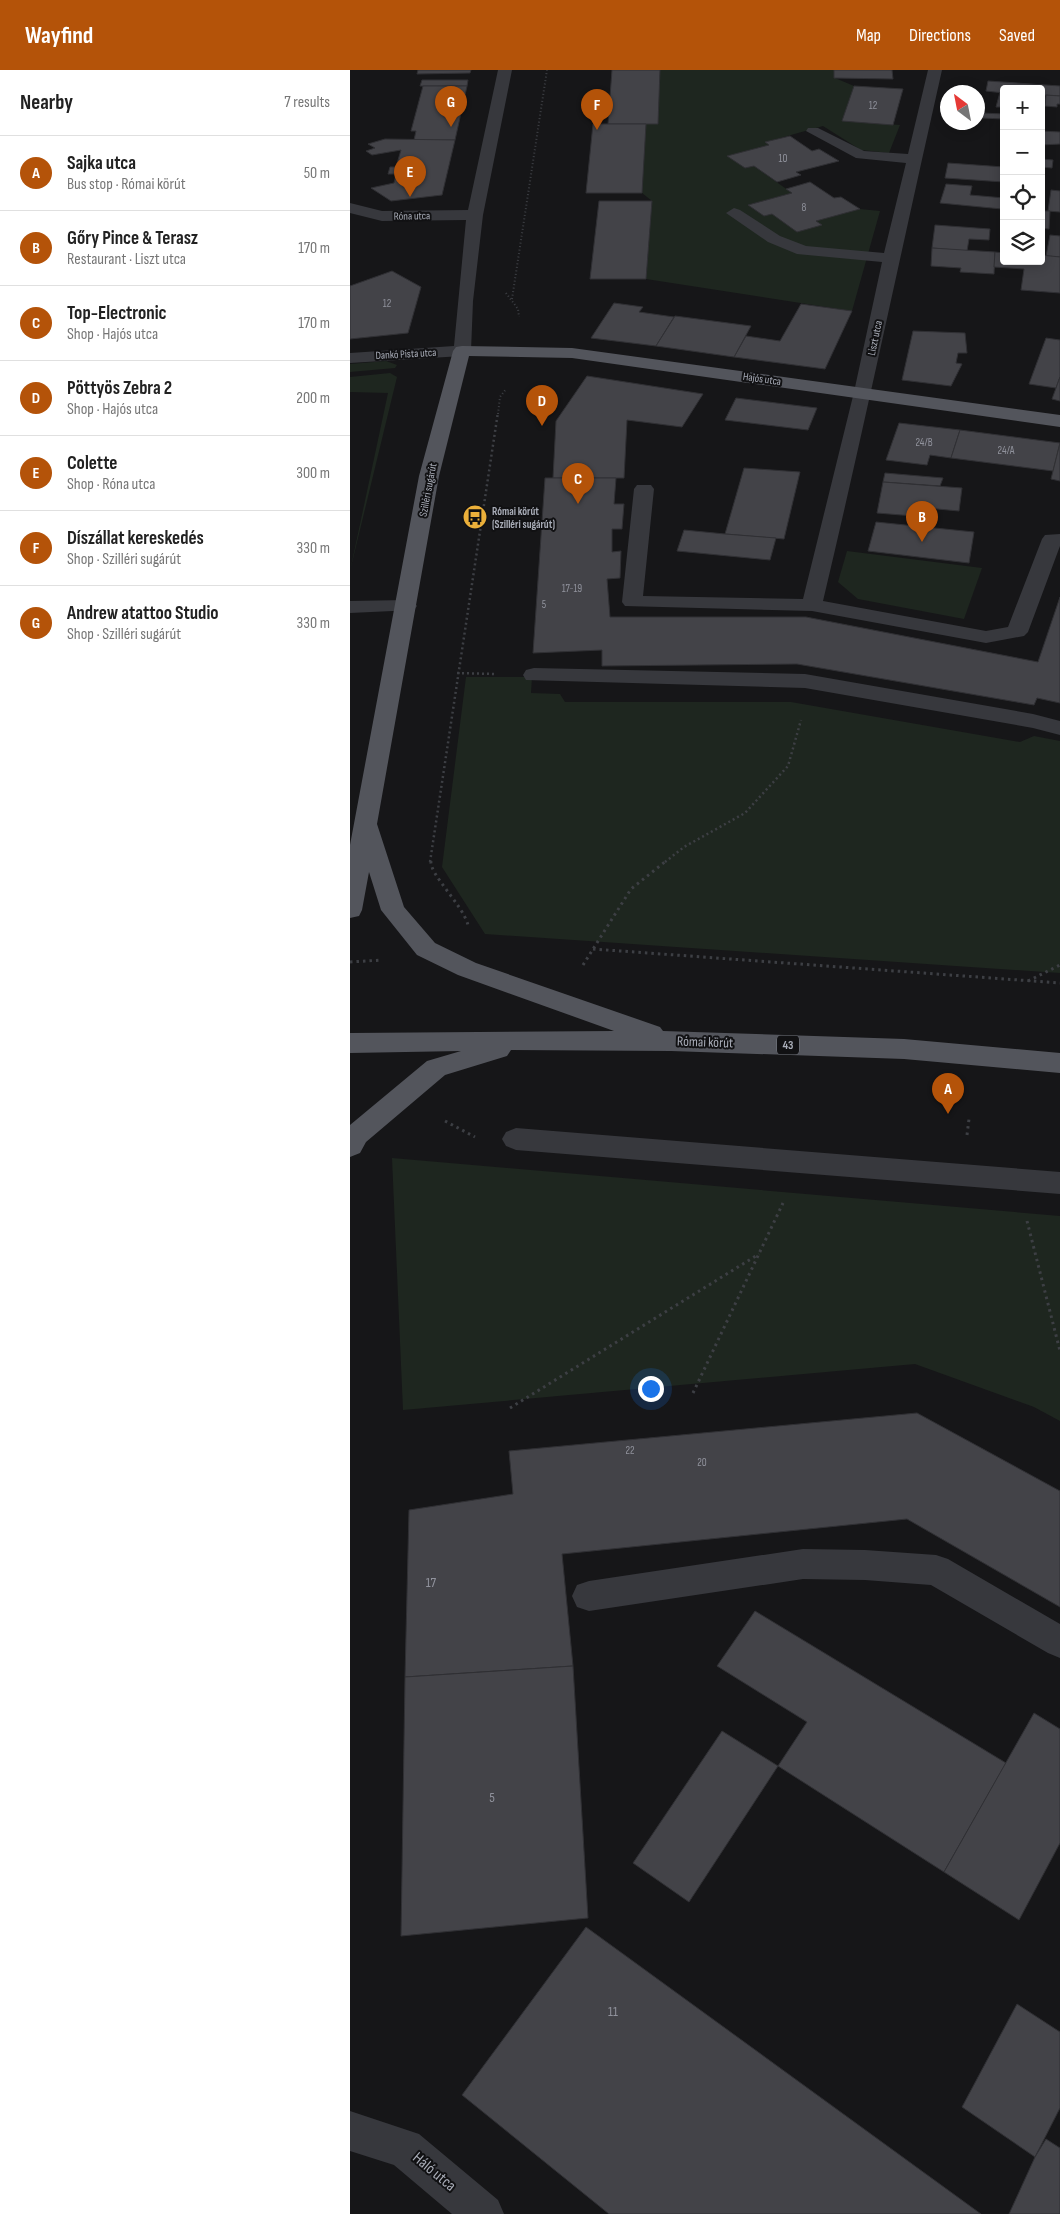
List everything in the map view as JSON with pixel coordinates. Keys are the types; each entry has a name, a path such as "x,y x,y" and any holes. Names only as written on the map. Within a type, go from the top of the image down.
{"main road":[{"name":"Hajós utca","path":"462,351 572,353 863,392 1060,421"},
{"name":"Szilléri sugárút","path":"350,910 365,820 407,606 429,476 462,351"},
{"path":"365,820 393,910 426,948 467,969 671,1041"},
{"path":"350,845 365,820"},
{"path":"350,1146 356,1135 436,1068 528,1040"},
{"name":"Római körút","path":"350,1043 528,1040 671,1041 904,1049 1060,1063"}],"street":[{"name":"Szilléri sugárút","path":"462,351 465,301 475,216 505,70"},
{"name":"Liszt utca","path":"812,605 863,392 891,258 935,70"},
{"path":"813,131 861,156 914,159"},
{"name":"Róna utca","path":"350,208 382,216 475,216"},
{"path":"734,213 774,239 802,251 891,258"},
{"name":"Dankó Pista utca","path":"350,358 462,351"},
{"path":"644,489 632,602 812,605 986,637 1018,632 1056,539"},
{"path":"350,608 407,606"},
{"path":"534,675 806,681 1033,721 1060,728"},
{"path":"516,1139 1060,1183"},
{"path":"589,1596 803,1564 865,1565 936,1570 1060,1642"},
{"name":"Háló utca","path":"350,2131 405,2148 484,2214"}],"path":[{"path":"350,962 392,960 470,934 466,913 434,877 430,865 500,397 513,377 513,351 520,316 512,299 548,70"},
{"path":"583,965 631,889 684,846 745,813 788,766 799,732 806,681"},
{"path":"593,950 1060,983"},
{"path":"1027,982 1060,965"},
{"path":"693,1393 802,1162"},
{"path":"1016,1180 1060,1351"},
{"path":"510,1408 758,1254"}],"shaded area":[{"path":"660,70 834,70 835,78 854,86 842,121 900,125 889,153 861,150 823,126 766,142 769,145 728,156 745,168 754,166 792,193 748,205 764,216 772,214 797,232 821,225 816,221 860,209 880,211 852,311 646,279 652,201 642,193 646,124 658,124"},
{"path":"386,361 397,365 395,368 350,372 350,364"},
{"path":"390,373 397,377 350,571 388,393 350,392 350,377"},
{"path":"847,551 982,568 964,619 858,599 838,582"},
{"path":"466,677 532,677 531,693 560,694 565,702 791,702 1020,742 1034,736 1060,741 1060,973 485,934 442,867"},
{"path":"392,1158 1060,1216 1060,1421 1034,1407 915,1364 403,1410"}],"building":[{"path":"418,70 471,70 470,73 417,74"},
{"path":"612,70 660,70 658,124 608,124"},
{"path":"834,70 892,70 893,79 834,78"},
{"path":"422,80 468,80 467,86 420,86"},
{"path":"988,81 1060,86 1060,96 1045,95 1045,85 1000,85 1000,93 986,91"},
{"path":"423,86 467,86 455,140 414,140 416,131 411,131"},
{"path":"854,86 903,89 893,125 842,121"},
{"path":"1000,92 1000,107 996,107"},
{"path":"1046,95 1060,96 1060,104 1057,104 1057,107 1045,106"},
{"path":"985,113 1000,114 1000,119 985,118"},
{"path":"593,124 646,124 642,193 586,193"},
{"path":"1045,131 1060,132 1060,144 1045,145"},
{"path":"790,136 812,151 819,149 839,161 796,172 801,175 777,182 754,166 745,168 727,156 769,145 765,142"},
{"path":"385,139 455,140 442,195 391,201 371,188 394,183 396,174 388,174 390,167 396,167 401,150 372,155 366,151 375,148 368,144"},
{"path":"1045,159 1053,160 1052,168 1045,167"},
{"path":"948,163 1000,167 1000,182 945,178"},
{"path":"810,182 834,198 841,197 860,209 816,221 822,225 797,232 772,214 764,216 748,205 792,193 786,189"},
{"path":"946,184 972,186 970,195 1000,198 1000,209 940,203"},
{"path":"1051,190 1060,191 1060,212 1048,211"},
{"path":"599,201 652,201 646,279 590,279"},
{"path":"1045,211 1050,211 1049,229 1045,228"},
{"path":"935,225 990,229 989,240 969,239 967,251 932,248"},
{"path":"1050,235 1060,236 1060,257 1046,256"},
{"path":"932,248 995,252 994,274 960,272 961,268 931,266"},
{"path":"995,252 1000,253 1000,265 1045,265 1045,255 1060,257 1060,293 1021,290 1024,269 994,267"},
{"path":"392,271 421,287 408,333 350,339 350,286"},
{"path":"614,303 643,307 639,312 674,317 656,346 591,338"},
{"path":"801,304 852,311 825,369 734,357 746,336 780,341"},
{"path":"675,316 751,326 734,357 656,346"},
{"path":"913,331 965,333 967,353 958,353 956,363 962,364 951,386 902,380"},
{"path":"1046,338 1060,340 1060,377 1056,388 1029,384"},
{"path":"587,376 703,394 682,427 627,420 624,478 553,478 556,421"},
{"path":"1060,377 1060,401 1052,399"},
{"path":"736,398 817,408 808,430 725,420"},
{"path":"899,423 960,430 951,458 930,455 927,465 886,460"},
{"path":"960,430 1060,443 1053,471 951,458"},
{"path":"1060,443 1060,481 1051,479"},
{"path":"744,468 800,472 784,539 725,534"},
{"path":"885,473 943,478 940,486 883,482"},
{"path":"545,478 616,478 614,504 624,504 622,529 612,529 612,552 621,551 620,578 607,579 610,617 806,617 1038,662 1060,597 1060,703 1037,698 1034,705 797,664 602,666 602,650 533,653"},
{"path":"883,482 962,488 959,511 916,507 914,516 877,513"},
{"path":"876,522 974,532 969,563 868,551"},
{"path":"684,530 776,538 770,560 677,551"},
{"path":"917,1413 1060,1491 1060,1607 907,1519 562,1554 573,1666 405,1677 409,1510 513,1494 509,1451"},
{"path":"755,1611 1006,1763 944,1872 778,1766 807,1722 717,1666"},
{"path":"573,1666 588,1918 401,1936 405,1677"},
{"path":"1034,1713 1060,1729 1060,1843 1019,1920 944,1872"},
{"path":"722,1731 778,1766 689,1902 633,1863"},
{"path":"586,1927 981,2214 609,2214 462,2095"},
{"path":"1017,2004 1060,2032 1060,2108 1035,2157 962,2107"},
{"path":"1046,2139 1060,2148 1060,2214 1009,2214 1035,2157"}],"place":[{"name":"Andrew atattoo Studio","path":"451,127"},
{"name":"Díszállat kereskedés","path":"597,130"},
{"name":"Colette","path":"410,197"},
{"name":"Pöttyös Zebra 2","path":"542,426"},
{"name":"Top-Electronic","path":"578,504"},
{"name":"Római körút (Szilléri sugárút)","path":"475,517"},
{"name":"Gőry Pince & Terasz","path":"922,542"},
{"name":"Sajka utca","path":"948,1114"}]}
